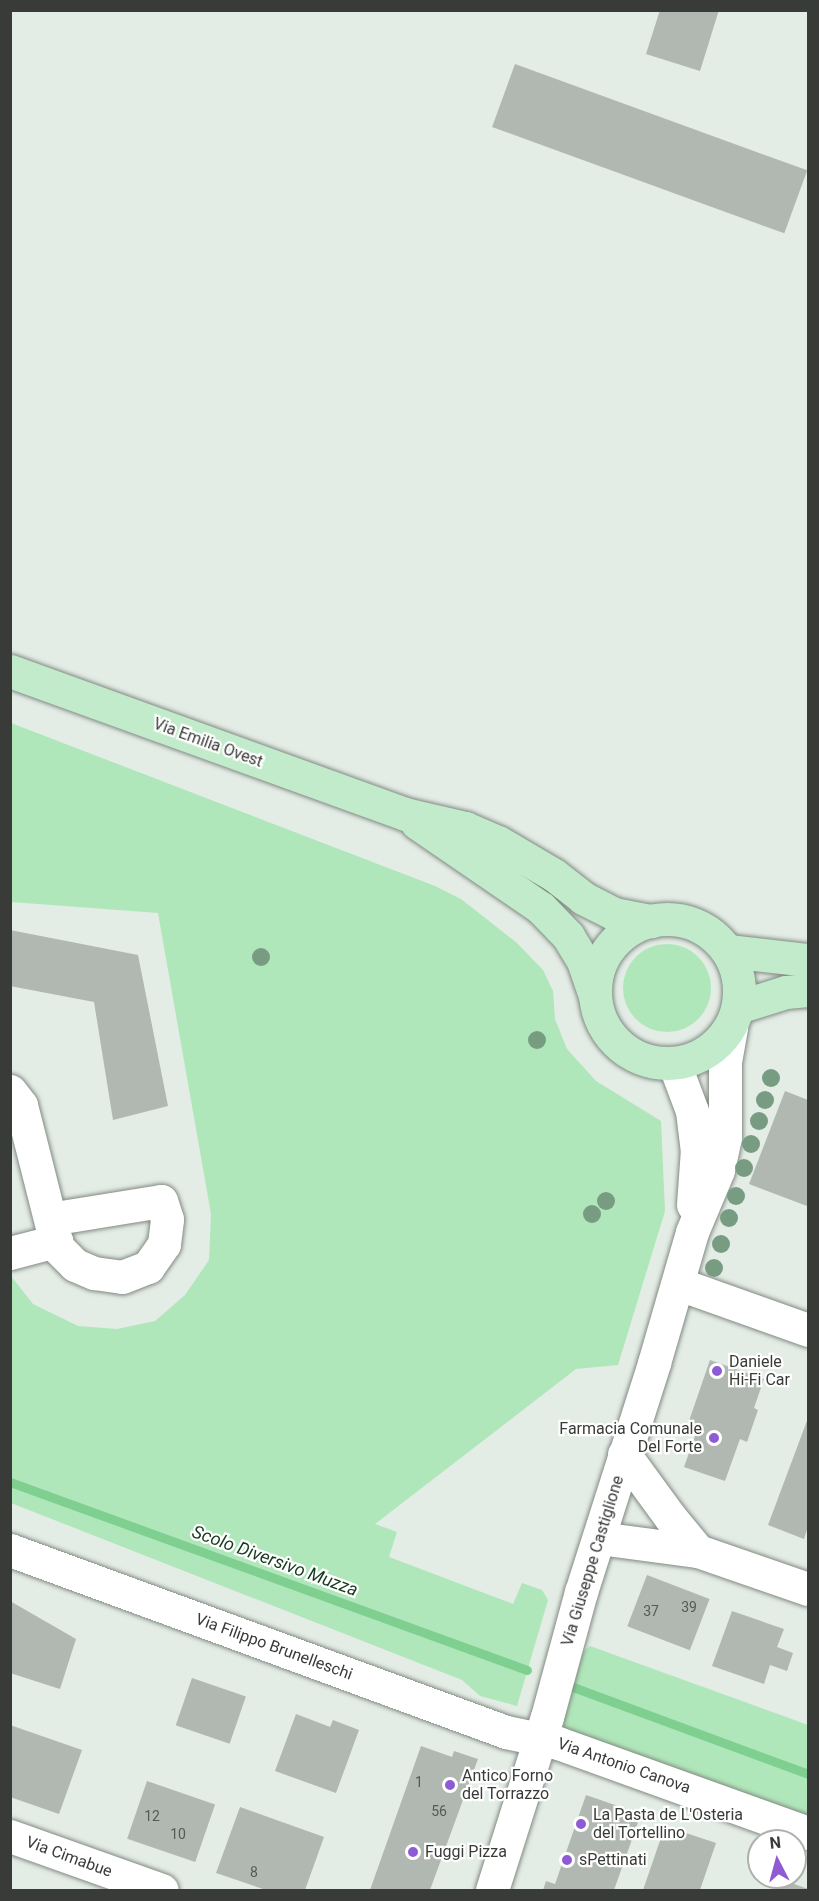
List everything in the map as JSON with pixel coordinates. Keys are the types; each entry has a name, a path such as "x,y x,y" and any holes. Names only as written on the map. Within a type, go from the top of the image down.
{"main road":[{"name":"Via Emilia Ovest","path":"10,671 405,814 465,828 498,842 554,875 583,898 614,914 651,921"},
{"name":"Via Emilia Ovest","path":"405,814 541,908 568,936 583,961 595,995"},
{"path":"667,919 698,926 711,934 728,951 737,973 740,990 734,1017 717,1044 697,1057 674,1063 651,1062 629,1053 612,1038 600,1018 595,995 598,972 612,945 623,934 651,921 667,919"},
{"path":"728,951 808,960"},
{"path":"734,1017 786,992 808,990"}],"street":[{"name":"Via Giuseppe Castiglione","path":"492,1890 540,1737 580,1592 600,1538 624,1454 679,1284 692,1232 718,1170 725,1137 725,1062 734,1017"},
{"name":"Via Giuseppe Castiglione","path":"674,1063 692,1111 697,1149 692,1232"},
{"path":"10,1091 21,1105 53,1230 10,1253"},
{"path":"679,1284 808,1330"},
{"path":"624,1454 698,1551"},
{"path":"612,1496 670,1517"},
{"path":"600,1538 698,1551 808,1589"},
{"name":"Via Filippo Brunelleschi","path":"10,1550 506,1732 540,1737"},
{"name":"Via Antonio Canova","path":"540,1737 808,1833"},
{"name":"Via Cimabue","path":"10,1836 162,1890"}],"green space":[{"path":"11,723 435,886 461,899 517,943 543,970 553,991 555,1019 567,1049 596,1081 661,1121 665,1211 618,1365 576,1369 375,1524 397,1532 389,1557 513,1604 522,1583 542,1590 548,1600 517,1706 480,1696 462,1680 11,1503 11,1276 33,1304 78,1326 117,1329 155,1321 185,1295 209,1260 211,1214 158,913 11,902"},
{"path":"667,944 684,948 698,957 707,971 711,988 707,1005 698,1019 684,1028 667,1032 650,1028 636,1019 627,1005 623,988 627,971 636,957 650,948"},
{"path":"590,1646 808,1725 808,1824 572,1738 563,1724 583,1652"}],"building":[{"path":"660,10 719,10 700,71 646,54"},
{"path":"515,64 807,170 784,233 492,127"},
{"path":"10,930 138,955 168,1106 113,1120 94,1002 10,986"},
{"path":"785,1091 808,1100 807,1206 749,1184"},
{"path":"710,1360 764,1379 754,1408 758,1410 747,1442 740,1439 725,1481 684,1467 699,1425 689,1421"},
{"path":"808,1418 808,1527 804,1539 768,1525"},
{"path":"647,1575 710,1599 690,1650 627,1626"},
{"path":"10,1601 76,1639 60,1689 10,1673"},
{"path":"732,1611 784,1629 777,1647 793,1653 787,1671 770,1665 764,1684 712,1666"},
{"path":"192,1678 246,1697 230,1744 176,1725"},
{"path":"296,1714 330,1727 333,1720 359,1730 336,1793 275,1771"},
{"path":"10,1725 82,1750 59,1814 10,1797"},
{"path":"421,1746 452,1757 454,1751 478,1759 430,1890 370,1890"},
{"path":"147,1781 215,1804 195,1862 127,1839"},
{"path":"586,1795 641,1814 614,1890 543,1890 546,1881 555,1884"},
{"path":"240,1807 324,1837 305,1890 266,1890 216,1873"},
{"path":"665,1826 716,1843 700,1890 643,1890"},
{"path":"779,1889 808,1889 808,1890"}],"waterway":[{"name":"Scolo Diversivo Muzza","path":"10,1482 527,1670"},
{"name":"Scolo Diversivo Muzza","path":"573,1687 808,1774"}],"place":[{"name":"Daniele Hi-Fi Car","path":"717,1371"},
{"name":"Farmacia Comunale Del Forte","path":"714,1438"},
{"name":"Antico Forno del Torrazzo","path":"450,1785"},
{"name":"La Pasta de L'Osteria del Tortellino","path":"581,1824"},
{"name":"Fuggi Pizza","path":"413,1852"},
{"name":"sPettinati","path":"567,1860"}]}
